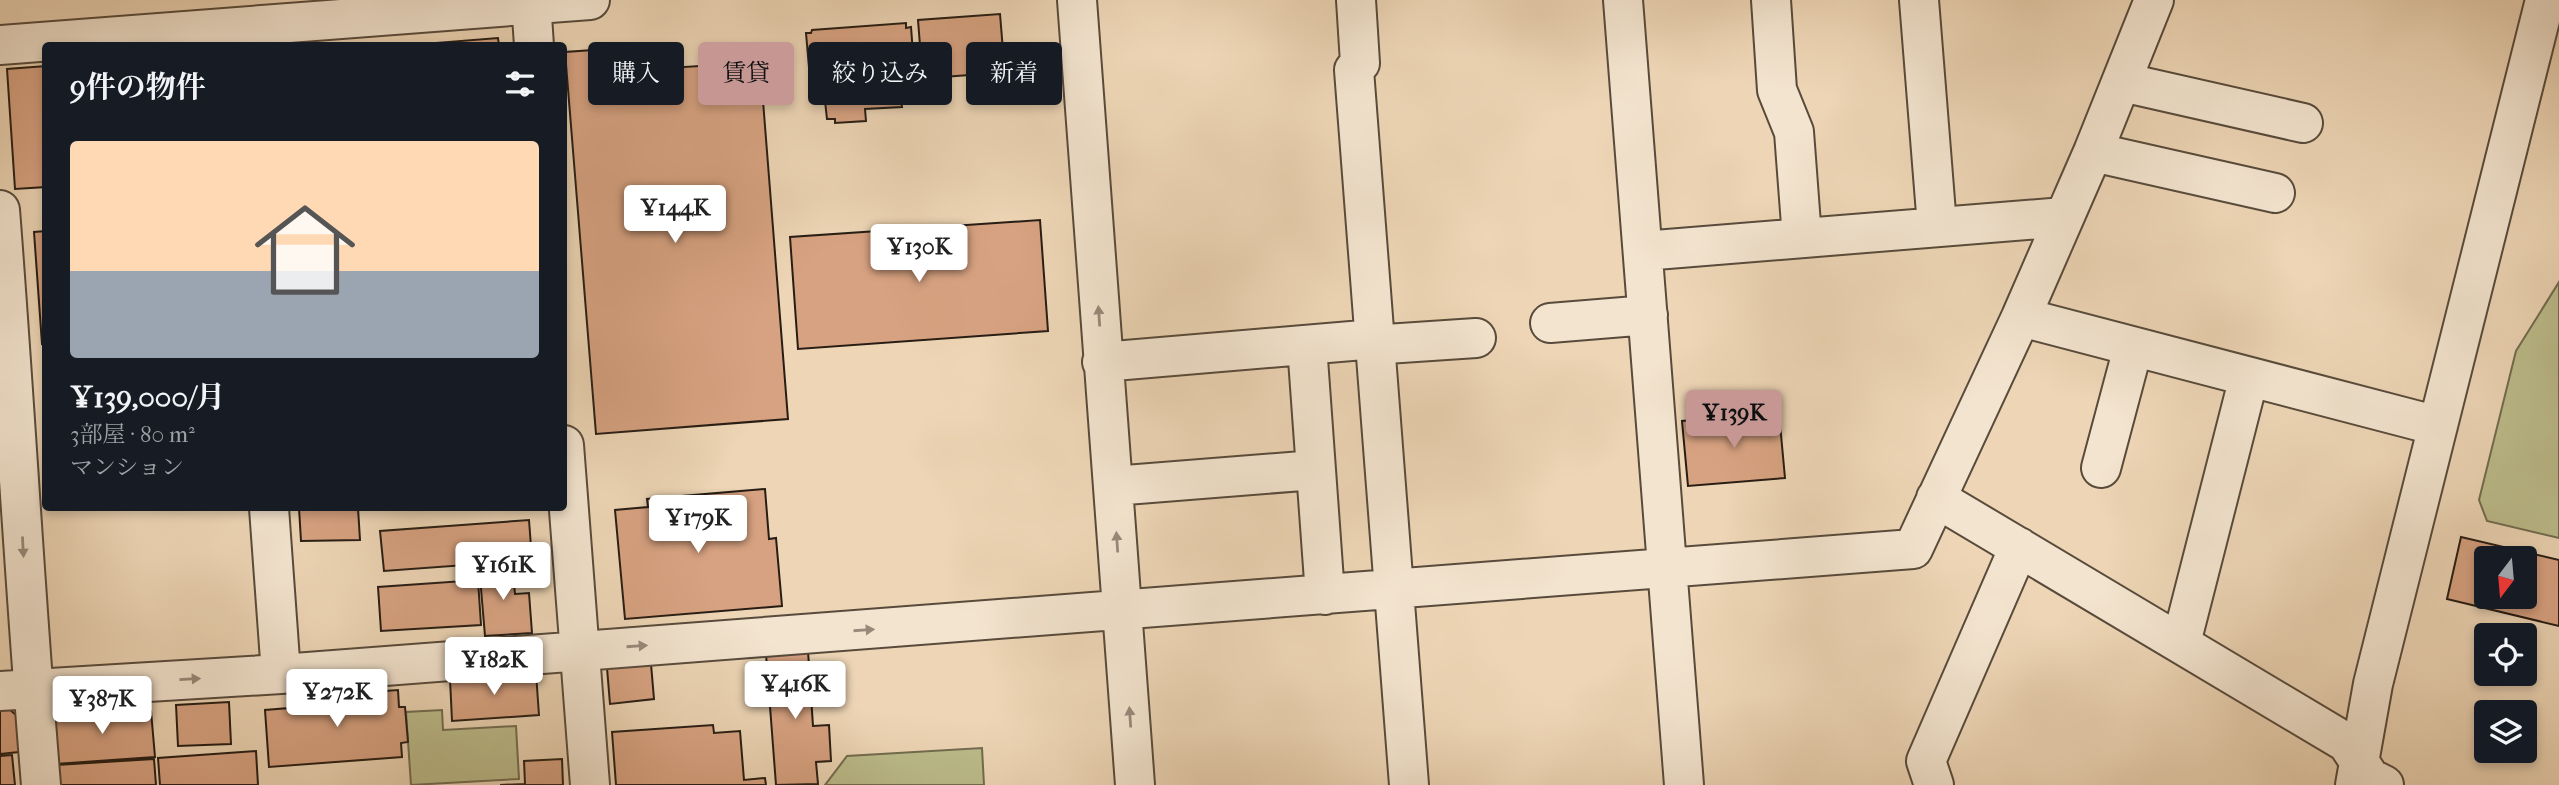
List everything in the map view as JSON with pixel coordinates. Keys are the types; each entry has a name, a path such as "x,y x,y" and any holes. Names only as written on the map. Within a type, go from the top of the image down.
{"street":[{"path":"77,42 283,34 531,2 590,0"},
{"path":"1077,0 1135,785"},
{"path":"1356,0 1360,63 1354,70 1409,785"},
{"path":"1623,0 1684,785"},
{"path":"1771,0 1777,90 1794,132 1802,238"},
{"path":"1919,0 1937,226"},
{"path":"16,690 281,674 1913,549 2021,317 2093,152 2154,0"},
{"path":"2367,777 2373,684 2545,0"},
{"path":"531,2 534,42"},
{"path":"0,45 42,43"},
{"path":"2122,82 2303,123"},
{"path":"2093,152 2275,193"},
{"path":"0,210 16,690 41,785"},
{"path":"1643,251 2064,217"},
{"path":"1550,323 1648,315"},
{"path":"2021,317 2438,426"},
{"path":"1102,362 1375,339 1386,344 1476,338"},
{"path":"1307,345 1325,595"},
{"path":"2101,468 2133,348"},
{"path":"2181,643 2249,377"},
{"path":"1113,486 1315,470"},
{"path":"567,489 590,785"},
{"path":"1936,498 2347,743 2367,777"},
{"path":"269,511 281,674"},
{"path":"1934,785 1926,761 2019,547"}],"green space":[{"path":"2559,282 2559,538 2487,521 2479,500 2516,351"},
{"path":"442,710 443,730 516,726 519,779 411,785 406,712"},
{"path":"982,748 984,785 825,785 847,756"}],"building":[{"path":"1000,14 1002,42 966,42 966,75 952,76 952,42 920,42 918,20"},
{"path":"906,23 906,28 911,27 912,42 808,42 808,56 806,33 811,33 812,30"},
{"path":"498,38 498,42 448,42"},
{"path":"588,50 588,105 684,105 684,67 698,66 698,105 763,105 788,419 596,434 567,52"},
{"path":"42,66 42,187 15,189 7,69"},
{"path":"825,105 902,105 865,109 866,121 835,123 835,119 827,119"},
{"path":"1040,220 1048,331 798,349 790,237"},
{"path":"42,231 42,344 34,232"},
{"path":"1779,413 1785,478 1688,486 1682,421"},
{"path":"765,489 769,539 776,538 782,606 625,619 615,510 648,507 647,499"},
{"path":"299,511 358,511 360,540 301,541"},
{"path":"529,520 532,560 384,571 380,531"},
{"path":"2461,537 2499,546 2474,546 2474,606 2447,599"},
{"path":"2538,555 2559,560 2559,626 2488,609 2538,609"},
{"path":"512,562 515,594 529,593 532,633 485,636 479,565"},
{"path":"478,580 481,625 381,631 378,587"},
{"path":"808,651 813,726 829,725 831,761 816,762 818,784 776,785 766,654"},
{"path":"651,664 654,699 610,704 607,668"},
{"path":"536,673 539,715 452,721 450,679"},
{"path":"398,690 399,707 405,707 408,742 401,743 402,757 269,767 265,710 289,708 289,698"},
{"path":"229,702 231,744 178,746 176,705"},
{"path":"9,709 16,715 19,752 0,754 0,710"},
{"path":"94,709 94,715 151,711 155,757 55,764 51,713"},
{"path":"713,725 714,733 740,731 744,780 765,778 766,785 616,785 612,732"},
{"path":"256,751 258,785 160,785 158,758"},
{"path":"12,755 15,785 0,785 0,756"},
{"path":"154,759 156,785 58,785 56,765"},
{"path":"562,759 563,785 500,785 525,784 524,761"}]}
